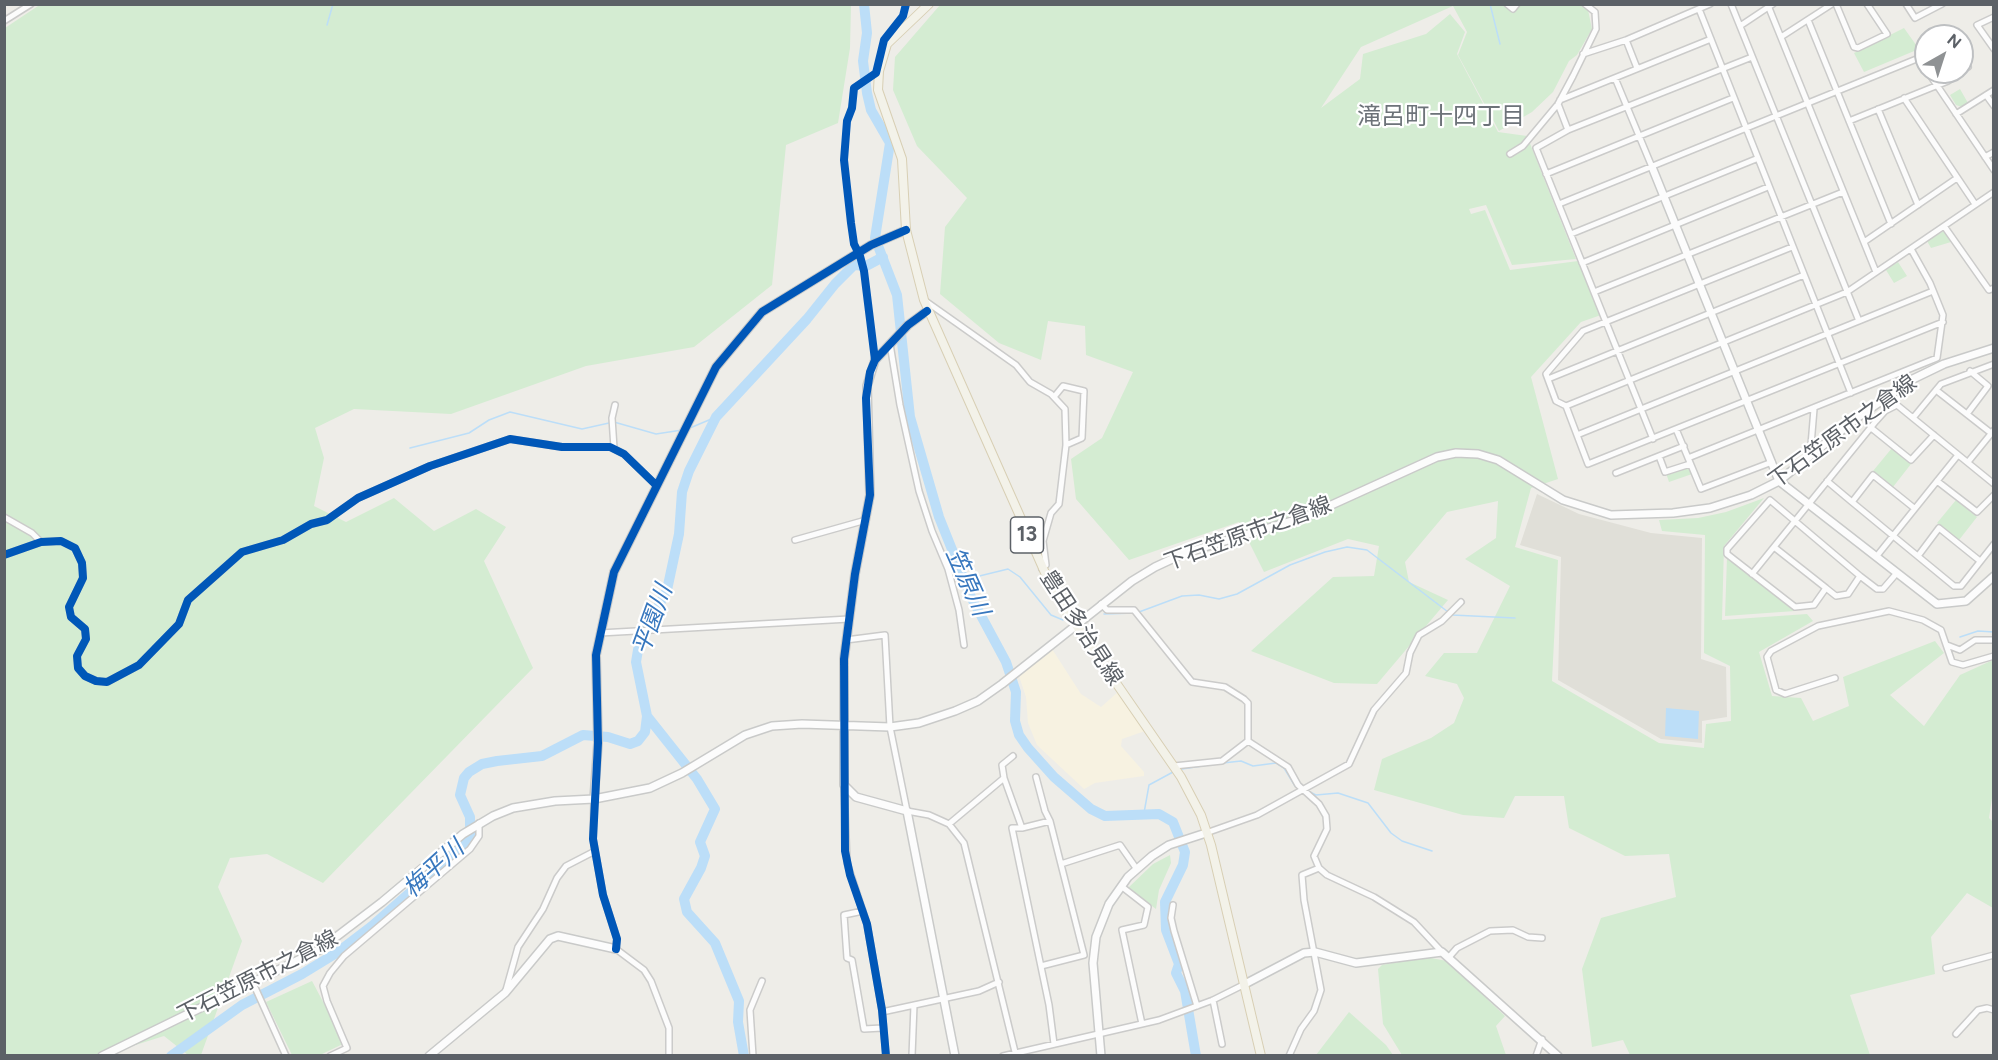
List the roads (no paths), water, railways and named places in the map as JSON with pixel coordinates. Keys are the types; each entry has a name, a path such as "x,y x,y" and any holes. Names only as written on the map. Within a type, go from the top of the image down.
{"main road":[{"name":"豊田多治見線","path":"929,4 887,44 879,71 879,90 902,159 906,230 927,311 1042,570 1076,625 1174,766 1201,815 1245,984 1261,1056"}],"street":[{"path":"4,21 31,4"},
{"path":"1507,4 1513,9 1517,4"},
{"path":"1510,154 1523,146 1559,102 1596,29 1595,12 1585,4"},
{"path":"1582,55 1626,40 1710,4"},
{"path":"1731,4 1859,321"},
{"path":"1781,37 1834,4 1854,47 1858,48 1887,34 1867,4"},
{"path":"1906,4 1915,18 1934,6 1942,4"},
{"path":"1740,26 1771,6 1781,37 1876,272"},
{"path":"1699,9 1756,159 1851,393"},
{"path":"1994,17 1977,25 1994,49"},
{"path":"1808,20 1891,224"},
{"path":"1559,102 1711,39"},
{"path":"1626,40 1637,68"},
{"path":"1653,439 1536,148 1568,130 1752,57"},
{"path":"1559,204 1914,60"},
{"path":"1615,78 1779,481 1937,604 1953,605 1966,602 1994,576"},
{"path":"1849,121 1937,85 1994,170"},
{"path":"1956,114 1994,90"},
{"path":"1986,95 1994,106"},
{"path":"1546,174 1733,98"},
{"path":"1904,98 1975,204"},
{"path":"1559,102 1568,130"},
{"path":"1878,109 1918,205"},
{"path":"1985,158 1994,152"},
{"path":"1571,234 1756,159"},
{"path":"1864,242 1958,178"},
{"path":"1582,263 1768,187"},
{"path":"1594,292 1843,192"},
{"path":"1566,406 1847,292 1994,192"},
{"path":"1944,226 1989,290 1994,288"},
{"path":"616,949 617,939 603,895 595,851 594,799 598,743 595,673 600,633 614,572 716,367 762,312 871,245 906,230"},
{"path":"1792,247 1583,331 1546,374 1556,401 1566,406 1588,464 1943,322"},
{"path":"1911,249 1943,315 1936,368"},
{"path":"1548,379 1803,275"},
{"path":"1577,435 1933,291"},
{"path":"924,300 1007,359 1030,382 1054,397 1065,409 1066,445 1059,504 1051,513 1043,541 1046,565 1042,570"},
{"path":"886,1056 882,1012 862,911 847,862 843,726 846,640 870,495 867,386 875,360 908,325 927,311"},
{"path":"890,344 900,405 917,481 932,531 948,569 959,610 964,645"},
{"name":"下石笠原市之倉線","path":"102,1056 255,986 319,950 342,935 478,823 513,808 555,801 594,799 650,788 682,773 737,739 763,728 786,724 890,727 919,723 955,711 978,701 1002,684 1101,604 1155,567 1185,553 1305,517 1437,457 1456,453 1478,454 1498,460 1563,500 1611,514 1673,513 1710,508 1751,495 1779,481 1885,397 1936,368 1994,348"},
{"path":"1659,456 1665,472 1758,430 1937,358"},
{"path":"1913,418 1941,384 1970,371 1994,364"},
{"path":"1967,414 1988,386 1970,371"},
{"path":"1054,397 1063,386 1084,391 1082,438 1066,445"},
{"path":"1936,390 1992,432 1968,462"},
{"path":"614,448 612,421 615,405"},
{"path":"1752,574 1870,428 1885,411 1897,405 1993,482"},
{"path":"1810,457 1814,409"},
{"path":"1870,428 1911,460 1934,435"},
{"path":"1676,429 1701,489 1772,462"},
{"path":"4,555 41,542 61,541 75,548 82,563 83,578 69,606 71,617 85,629 86,639 78,656 78,668 85,676 96,681 107,682 139,665 179,624 188,600 242,552 283,540 304,527 327,520 358,498 430,466 510,439 562,447 614,448 656,485"},
{"path":"1616,473 1684,446"},
{"path":"1876,557 1958,455"},
{"path":"1852,502 1873,475 1914,508"},
{"path":"1827,481 1954,586 1961,586 1994,544"},
{"path":"1937,481 1977,512 1994,495"},
{"path":"1826,588 1814,604 1795,607 1727,554 1727,549 1770,500 1877,589 1883,589 1896,574"},
{"path":"4,517 32,533 41,542"},
{"path":"795,540 866,520"},
{"path":"1918,556 1939,528 1980,561"},
{"path":"1774,547 1836,596 1848,594 1860,576"},
{"path":"1101,1056 1092,977 1094,951 1100,925 1109,904 1121,886 1136,868 1169,845 1257,815 1349,764 1355,757 1374,710 1406,673 1410,653 1419,635 1442,621 1461,602"},
{"path":"1101,604 1107,610 1134,610 1192,682 1226,687 1248,703 1248,741"},
{"path":"1835,678 1785,694 1776,690 1767,657 1771,651 1818,626 1889,611 1930,623 1941,630 1952,662 1963,665 1994,656"},
{"path":"600,633 849,619"},
{"path":"846,640 885,635 890,727 955,1056"},
{"path":"1947,645 1960,650 1975,640 1994,640"},
{"path":"1248,741 1288,767 1303,790 1319,804 1326,816 1327,829 1314,856 1319,868 1327,875 1374,897 1414,922 1442,952 1503,1008 1542,1039 1558,1056"},
{"path":"1174,766 1222,761 1248,741"},
{"path":"1013,756 1002,765 1004,778 1022,828"},
{"path":"1036,777 1062,864 1084,955 1041,966"},
{"path":"949,824 1004,778"},
{"path":"844,785 856,796 949,824 961,837 968,854 1016,1054"},
{"path":"1050,821 1022,828 1012,828 1041,966 1054,1044"},
{"path":"330,1056 347,1047 323,986 330,973 344,956 470,849 479,836 478,823"},
{"path":"1062,864 1120,845 1136,868"},
{"path":"505,993 518,947 543,909 557,878 566,867 595,851"},
{"path":"1289,1056 1301,1029 1314,1011 1321,990 1304,900 1302,875 1319,868"},
{"path":"1121,886 1148,907 1144,925 1122,930 1142,1024"},
{"path":"1173,905 1171,918 1174,931 1197,1006"},
{"path":"862,911 844,915 847,958 852,960 864,1029 882,1028"},
{"path":"1450,957 1457,948 1490,931 1513,930 1528,937 1542,938"},
{"path":"429,1056 505,993 550,939 558,936 616,949 644,970 651,981 669,1028 669,1056"},
{"path":"1003,1056 1180,1014 1213,1000 1293,958 1315,952 1356,963 1442,952"},
{"path":"1946,968 1994,955"},
{"path":"753,1056 750,1010 762,981"},
{"path":"882,1012 979,991 999,982"},
{"path":"255,986 286,1056"},
{"path":"1213,1000 1222,1044"},
{"path":"912,1056 914,1005"},
{"path":"1956,1034 1978,1010 1987,1008 1994,1010"},
{"path":"1536,1056 1542,1039"}],"water":[{"path":"1666,708 1699,711 1698,739 1665,736"}],"waterway":[{"path":"327,25 333,4"},
{"name":"笠原川","path":"864,4 867,33 863,61 867,93 871,110 890,143 875,238 897,295 910,417 939,517 971,597 1006,662 1016,692 1015,721 1019,735 1028,748 1054,777 1091,809 1105,816 1159,814 1173,822 1185,852 1183,865 1165,902 1166,930 1179,964 1176,973 1185,991 1196,1056"},
{"path":"1490,4 1500,44"},
{"name":"平園川","path":"744,1056 738,1022 739,1001 715,943 687,912 684,899 701,868 705,856 700,842 715,809 697,779 647,716 636,662 638,650 642,637 667,590 679,534 682,492 689,471 716,417 854,265 866,266 883,257"},
{"path":"410,448 469,433 489,420 510,412 582,429 609,423"},
{"path":"690,428 716,417"},
{"path":"614,422 656,434 682,430"},
{"path":"1139,612 1182,596 1199,595 1219,599 1237,594 1290,565 1325,552 1347,547 1367,550 1452,615 1515,618"},
{"path":"963,580 1008,569 1020,577 1051,615 1063,620"},
{"path":"1104,614 1134,613"},
{"path":"1960,637 1978,631 1994,632"},
{"name":"梅平川","path":"171,1056 242,1005 302,974 338,952 372,926 463,846 470,837 470,817 460,795 464,778 469,772 482,764 542,756 583,735 608,737 630,744 638,741 645,732 647,716"},
{"path":"1223,763 1241,761 1253,766 1276,763 1284,768 1295,786"},
{"path":"1182,769 1215,764"},
{"path":"1144,813 1149,785 1173,772"},
{"path":"1308,791 1316,795 1338,793 1368,803 1391,833 1402,841 1432,851"}],"district":[{"name":"滝呂町十四丁目","path":"1441,117"}]}
